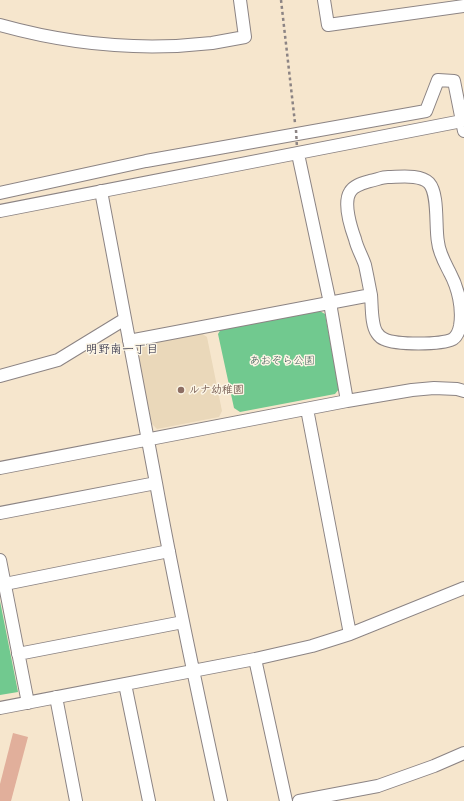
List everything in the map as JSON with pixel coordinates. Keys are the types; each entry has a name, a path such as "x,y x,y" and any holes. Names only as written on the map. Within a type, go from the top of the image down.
{"street":[{"path":"0,25 32,33 67,39 137,46 213,43 245,37 240,0"},
{"path":"324,0 328,25 464,6"},
{"path":"0,193 146,161 426,111 438,80 454,81 463,126 298,151 0,211"},
{"path":"298,151 330,303 347,400"},
{"path":"385,177 416,177 430,183 434,194 438,244 456,286 460,317 458,333 452,339 416,344 398,343 384,339 378,334 374,325 371,295 365,265 355,240 347,208 346,203 350,192 357,186 385,177"},
{"path":"101,191 169,551 220,801"},
{"path":"129,341 371,295"},
{"path":"0,376 58,360 125,319"},
{"path":"0,468 347,400 434,388 457,389 464,391"},
{"path":"307,409 350,634"},
{"path":"0,513 156,483"},
{"path":"5,584 169,551"},
{"path":"0,560 28,702"},
{"path":"0,708 255,659 312,646 350,634 464,588"},
{"path":"18,654 183,622"},
{"path":"255,659 286,801"},
{"path":"125,684 149,801"},
{"path":"56,697 76,801"},
{"path":"299,801 378,786 434,766 464,753"}],"path":[{"path":"281,0 298,151"}],"shaded area":[{"name":"ルナ幼稚園","path":"201,333 207,337 222,411 219,417 157,429 152,424 136,351 139,345"}],"green space":[{"name":"あおぞら公園","path":"318,310 325,314 339,389 335,394 240,412 234,408 218,334 221,329"},
{"path":"0,601 18,692 0,695"}],"building":[{"path":"13,733 28,737 11,801 0,801 0,784"}],"place":[{"name":"ルナ幼稚園","path":"181,390"}],"district":[{"name":"明野南一丁目","path":"122,350"}]}
